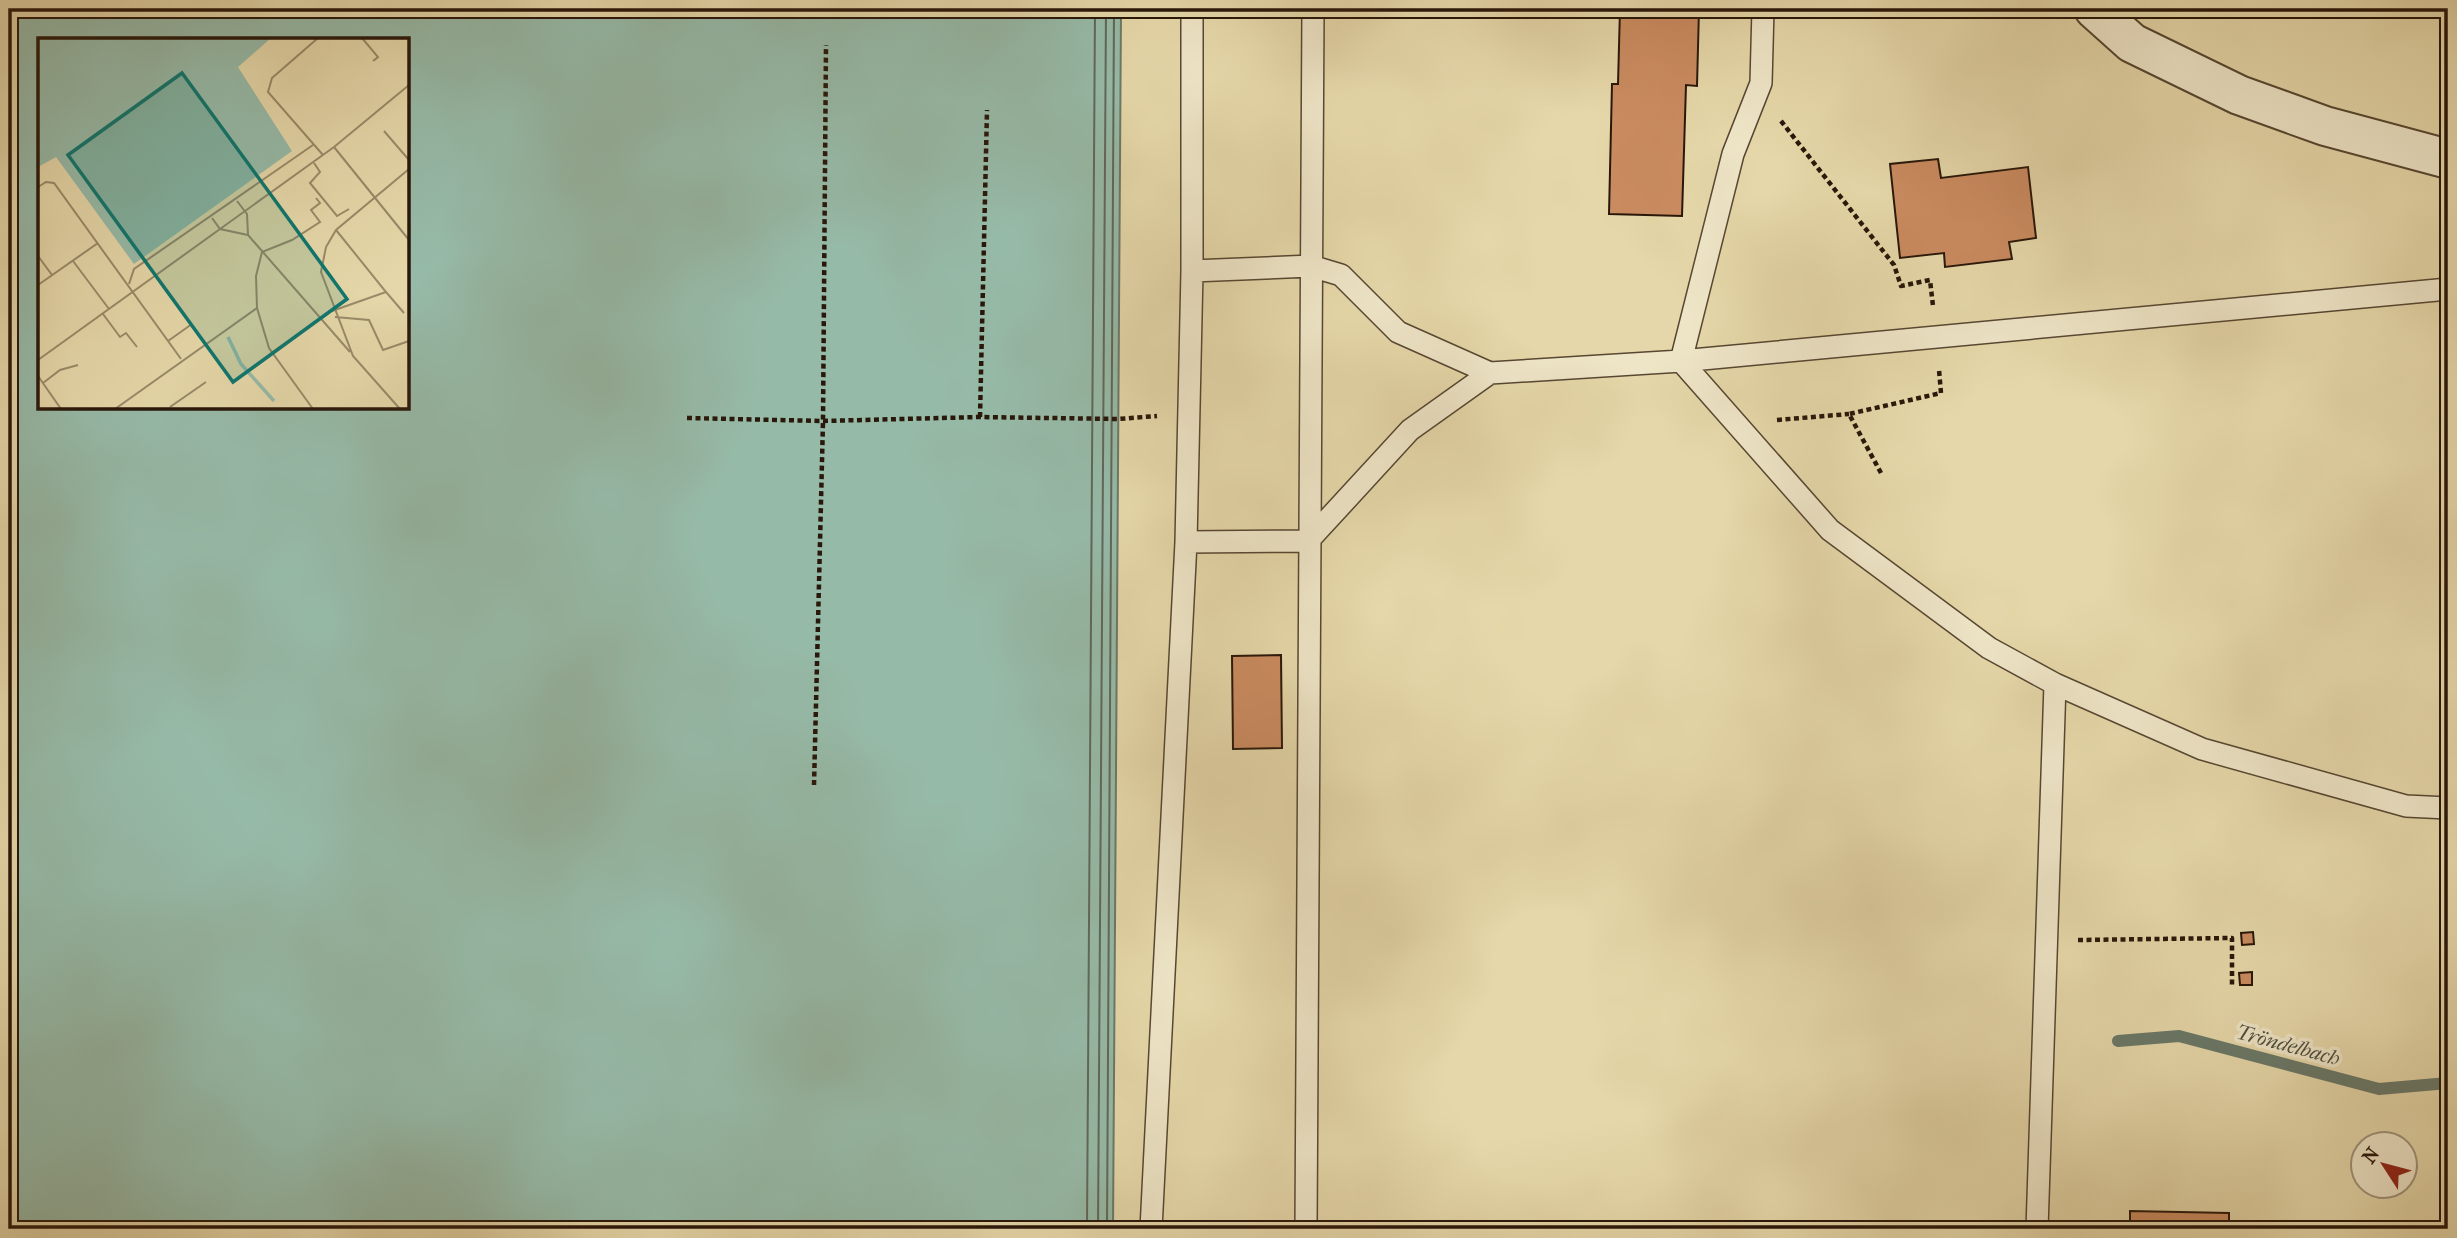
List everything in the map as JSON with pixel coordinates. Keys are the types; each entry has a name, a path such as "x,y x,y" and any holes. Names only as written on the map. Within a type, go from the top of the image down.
{"street":[{"path":"2094,9 2132,43 2239,95 2325,126 2448,159"}],"lane":[{"path":"1151,1229 1186,542 1192,271 1192,9"},
{"path":"1306,1229 1313,9"},
{"path":"1681,361 1733,154 1761,83 1763,9"},
{"path":"1192,271 1311,266 1340,275 1398,332 1490,373 1681,361 2448,289"},
{"path":"1681,361 1830,530 1989,648 2055,684 2202,749 2406,806 2448,808"},
{"path":"1186,542 1308,541 1410,430 1490,373"},
{"path":"2037,1229 2055,684"}],"path":[{"path":"814,785 823,421 827,45"},
{"path":"1737,424 1849,414 1941,394 1930,280 1901,286 1894,265 1773,109 1761,83"},
{"path":"980,417 987,110"},
{"path":"687,418 823,421 980,417 1118,419 1189,414"},
{"path":"1849,414 1881,473"},
{"path":"2045,941 2232,938 2232,988"}],"water":[{"path":"9,9 1121,9 1113,1229 9,1229"}],"building":[{"path":"1620,9 1699,9 1697,86 1686,85 1682,216 1609,214 1612,84 1618,84"},
{"path":"1938,159 1941,178 2028,167 2036,238 2009,242 2012,259 1945,267 1944,253 1900,258 1890,164"},
{"path":"1281,655 1282,748 1233,749 1232,656"},
{"path":"2253,932 2254,944 2242,945 2241,933"},
{"path":"2252,972 2252,985 2240,985 2239,973"},
{"path":"2130,1211 2229,1213 2229,1229 2130,1229"}],"waterway":[{"name":"Tröndelbach","path":"2118,1041 2179,1036 2379,1089 2448,1083"}]}
